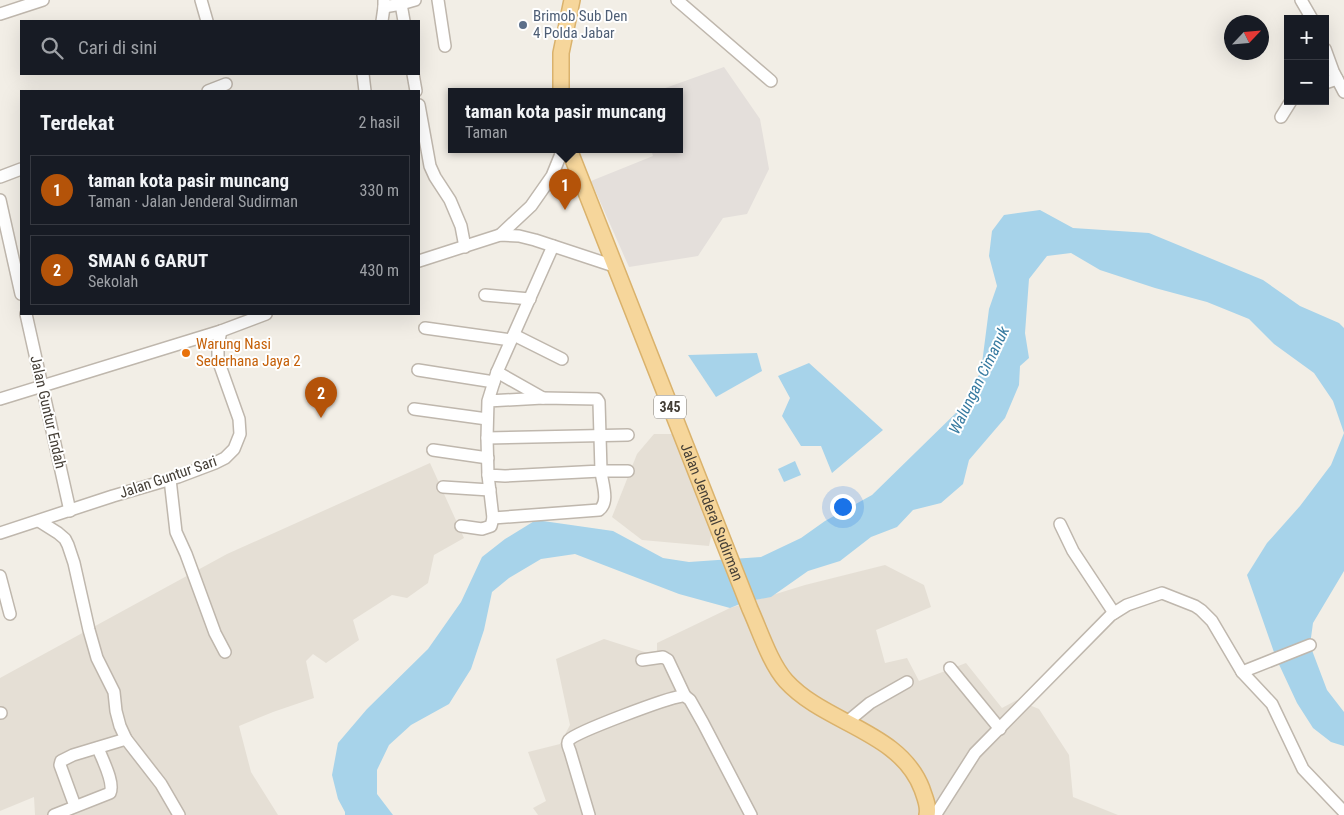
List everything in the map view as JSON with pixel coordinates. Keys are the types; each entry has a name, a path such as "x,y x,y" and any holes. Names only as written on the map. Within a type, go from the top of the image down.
{"main road":[{"path":"561,88 561,53 572,0"},
{"name":"Jalan Jenderal Sudirman","path":"571,153 750,609 778,671 786,681 820,707 896,752 919,781 932,813"}],"street":[{"path":"0,14 43,0"},
{"path":"202,0 207,20"},
{"path":"382,20 384,4 401,4 415,0"},
{"path":"438,0 445,46"},
{"path":"677,0 771,81"},
{"path":"1301,0 1310,15"},
{"path":"401,4 404,20"},
{"path":"1329,58 1344,92"},
{"path":"362,75 365,90"},
{"path":"413,75 416,90"},
{"path":"1329,82 1337,79"},
{"path":"210,90 226,83"},
{"path":"1281,117 1288,105"},
{"path":"420,111 430,166 450,200 460,226 465,248"},
{"path":"420,261 465,248 500,235 531,206 552,176 561,153"},
{"path":"0,177 20,169"},
{"path":"0,200 20,290"},
{"path":"500,235 519,236 614,266"},
{"path":"461,526 485,528 491,526 493,518 488,475 488,401 495,377 553,246"},
{"path":"485,295 530,299"},
{"name":"Jalan Guntur Endah","path":"26,315 70,511"},
{"path":"232,326 236,315"},
{"path":"0,399 222,331 263,315"},
{"path":"425,328 513,338 562,359"},
{"name":"Jalan Guntur Sari","path":"0,533 170,479 225,458 234,449 240,434 239,419 218,360 218,345 222,331"},
{"path":"418,370 495,377 542,398"},
{"path":"488,401 542,398 597,399 599,402 601,436 600,472 606,502 599,510 493,518"},
{"path":"414,409 487,419"},
{"path":"487,438 628,435"},
{"path":"433,450 488,458"},
{"path":"488,475 628,471"},
{"path":"170,479 176,532 224,652"},
{"path":"443,487 490,490"},
{"path":"39,521 58,533 68,545 74,563 88,630 97,658 114,692 120,726 126,739 158,779 179,815"},
{"path":"1060,524 1073,551 1114,613"},
{"path":"0,576 10,614"},
{"path":"932,813 975,753 1114,613 1136,602 1162,593 1182,600 1201,610 1212,622 1242,672 1272,704 1302,769 1344,812"},
{"path":"1242,672 1310,645"},
{"path":"642,660 663,657 668,660 685,696 690,700 703,723 751,815"},
{"path":"950,668 1000,729"},
{"path":"847,722 870,703 907,682"},
{"path":"589,815 568,741 577,735 621,716 672,698 685,696"},
{"path":"75,806 60,762 68,757 126,739"},
{"path":"54,815 112,790 98,748"}],"shaded area":[{"path":"724,67 760,119 769,169 747,214 723,218 698,256 629,267 591,181 653,156 652,153 683,153 683,88 665,88"},
{"path":"654,434 680,434 718,503 709,546 642,540 612,517 637,454"},
{"path":"430,463 464,538 434,555 428,583 407,598 392,595 353,620 359,640 326,663 313,654 306,661 314,698 239,726 251,772 278,815 35,815 34,797 0,811 0,678 227,554"},
{"path":"885,565 924,585 931,607 876,630 885,663 907,658 919,681 966,663 1002,708 1017,700 1039,709 1069,755 1073,797 1118,815 538,815 533,808 546,801 528,752 560,744 570,725 556,659 604,639 657,656 657,643 730,608 805,585"}],"water":[{"name":"Walungan Cimanuk","path":"1040,210 1073,228 1149,233 1263,280 1300,306 1339,323 1344,328 1344,433 1333,401 1314,373 1274,344 1249,319 1207,302 1100,270 1071,253 1047,256 1029,279 1025,333 1029,358 1020,366 1019,385 1005,418 969,460 963,484 941,503 913,510 897,527 871,537 840,561 808,571 771,597 745,602 730,608 679,594 575,554 541,559 509,578 492,592 484,630 471,669 449,704 411,725 389,745 377,770 377,794 393,815 345,815 338,799 332,775 338,743 367,709 428,649 461,602 482,557 505,539 536,520 613,531 663,558 689,562 761,557 801,538 825,521 872,495 961,408 981,371 989,309 997,286 989,256 992,231 1004,215"},
{"path":"757,353 762,371 716,397 688,355"},
{"path":"809,363 883,430 832,473 821,446 801,446 782,416 790,398 778,376"},
{"path":"1344,433 1344,571 1313,623 1310,645 1327,690 1344,712 1344,746 1331,742 1313,728 1297,703 1276,658 1247,575 1267,543 1300,506 1331,465"},
{"path":"795,461 801,475 784,482 778,469"}],"place":[{"name":"Brimob Sub Den 4 Polda Jabar","path":"523,25"},
{"name":"taman kota pasir muncang","path":"565,210"},
{"name":"Warung Nasi Sederhana Jaya 2","path":"186,353"},
{"name":"SMAN 6 GARUT","path":"321,418"}]}
